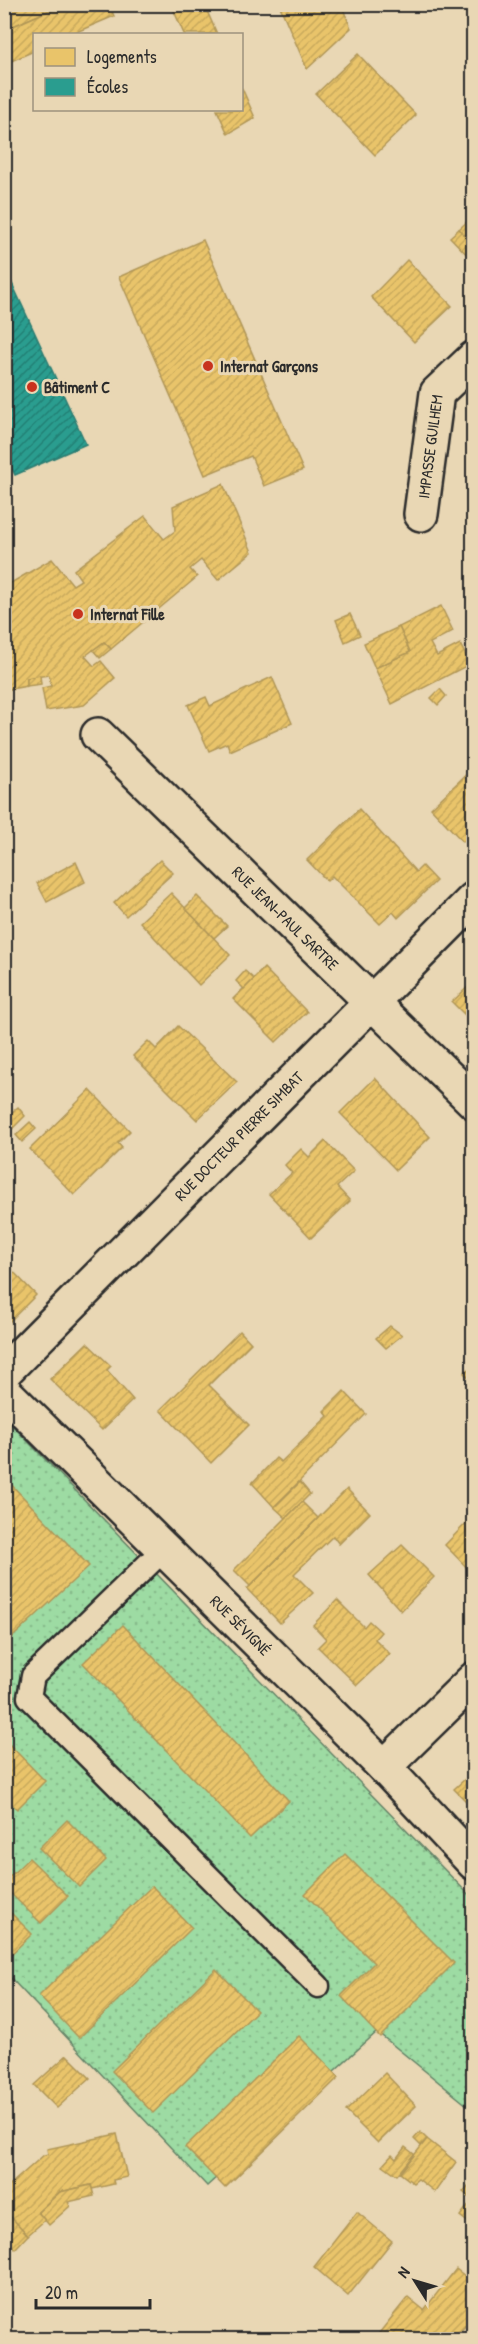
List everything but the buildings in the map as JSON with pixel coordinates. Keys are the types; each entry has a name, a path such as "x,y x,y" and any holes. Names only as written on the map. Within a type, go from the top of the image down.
{"street":[{"name":"IMPASSE GUILHEM","path":"421,514 437,393 474,358"},
{"name":"RUE JEAN-PAUL SARTRE","path":"98,735 474,1102"},
{"name":"RUE DOCTEUR PIERRE SIMBAT","path":"4,1372 474,899"},
{"name":"RUE SÉVIGNÉ","path":"4,1391 384,1767 474,1863"},
{"path":"384,1767 474,1679"}],"lane":[{"path":"164,1549 33,1676 29,1697 318,1986"}],"green space":[{"path":"4,1417 473,1899 473,2110 377,2032 207,2186 5,1972"}],"place":[{"name":"Internat Garçons","path":"208,366"},
{"name":"Bâtiment C","path":"32,387"},
{"name":"Internat Fille","path":"78,614"}]}
